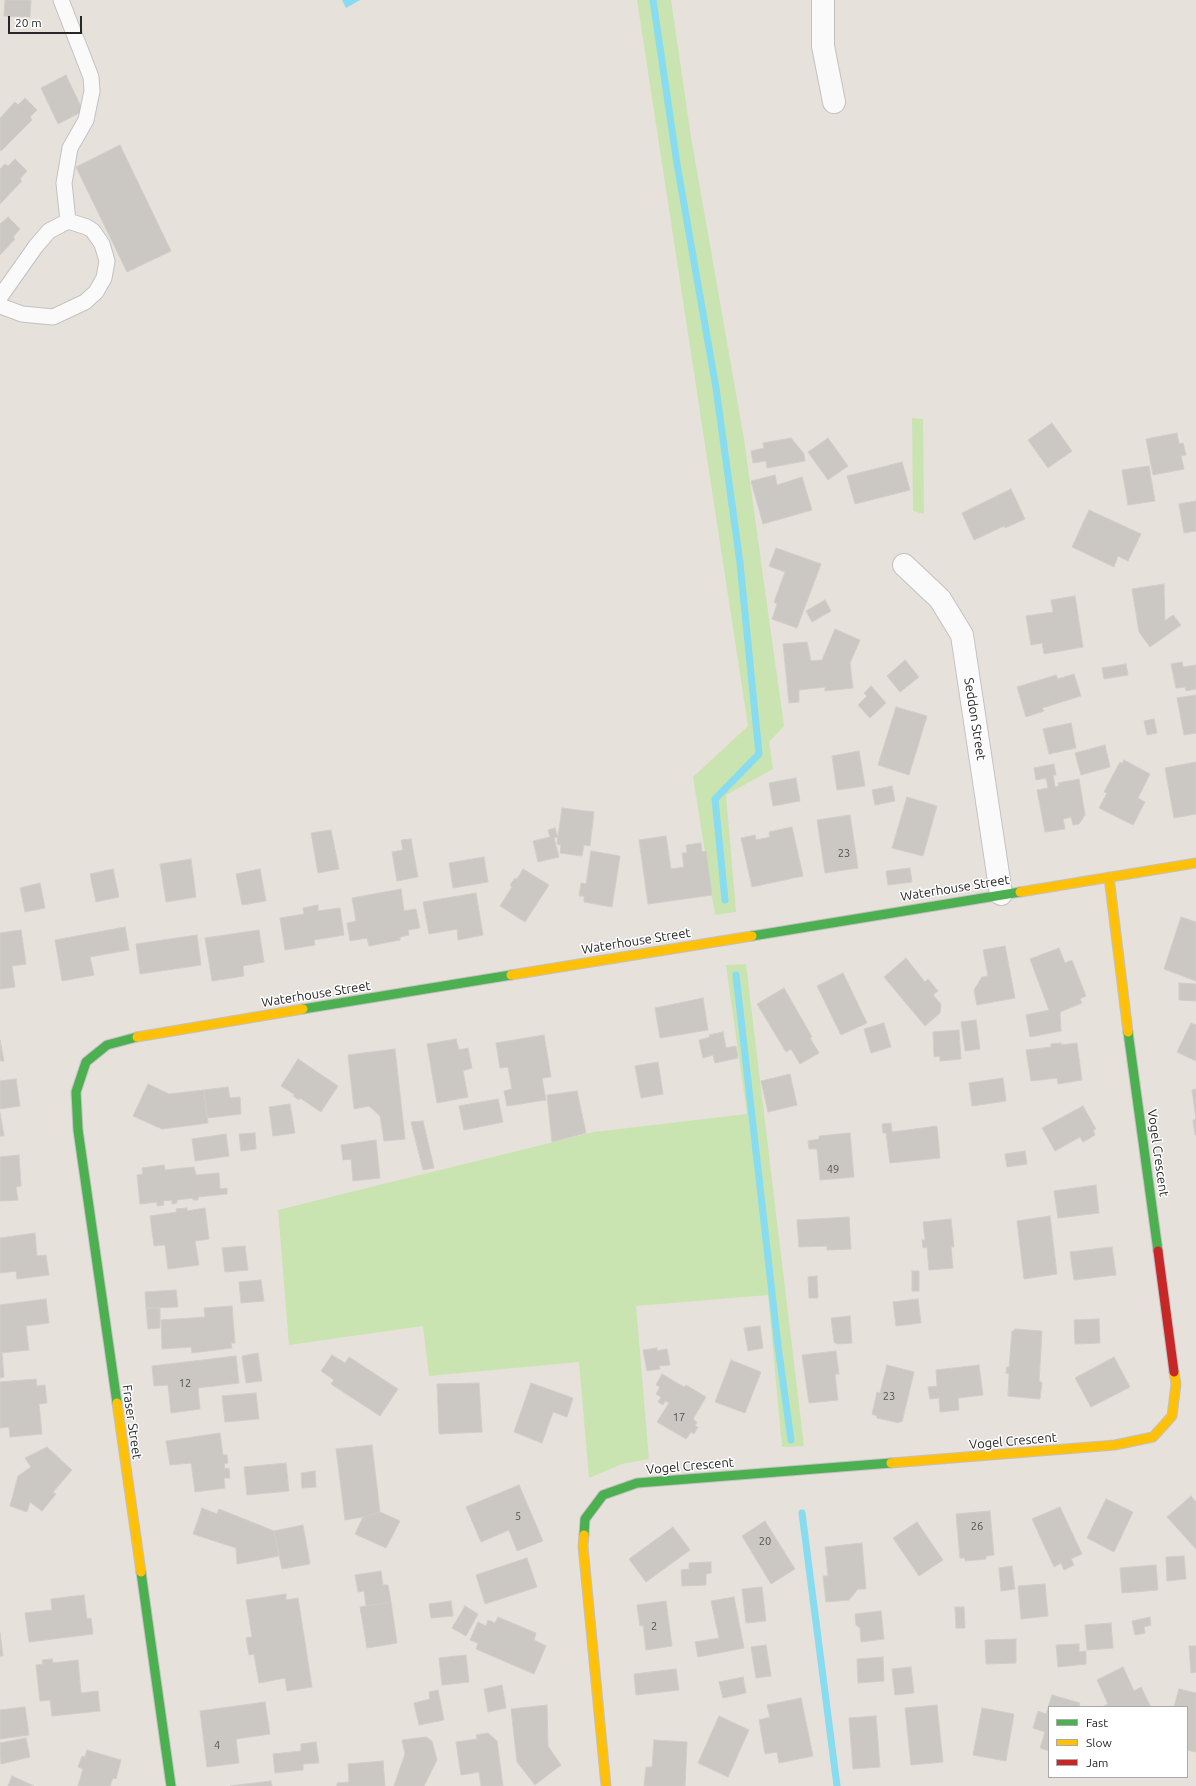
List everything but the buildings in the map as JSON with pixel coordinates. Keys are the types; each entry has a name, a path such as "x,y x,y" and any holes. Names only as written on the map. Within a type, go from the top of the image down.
{"street":[{"path":"823,0 823,46 834,102"},
{"name":"Seddon Street","path":"904,564 940,599 962,635 1001,894"},
{"name":"Waterhouse Street","path":"86,1062 107,1044 135,1037 1196,863"},
{"name":"Vogel Crescent","path":"606,1786 583,1546 585,1519 603,1495 637,1483 1115,1446 1152,1437 1172,1416 1176,1384 1121,982 1109,877"},
{"name":"Fraser Street","path":"86,1062 76,1092 78,1130 170,1786"}],"lane":[{"path":"61,0 91,77 92,91 86,120 70,148 64,183 68,221"},
{"path":"0,297 36,246 49,231 68,221 87,227 93,231 102,244 107,261 104,278 96,292 86,302 53,317 22,314 3,307 0,304"}],"green space":[{"path":"637,0 671,0 691,137 744,439 784,726 769,742 773,769 726,795 736,912 715,915 693,777 748,726"},
{"path":"912,418 923,419 924,514 913,511"},
{"path":"746,964 804,1446 782,1447 768,1295 636,1306 649,1459 622,1464 589,1478 579,1362 429,1376 423,1326 289,1345 278,1210 594,1132 747,1114 726,965"}],"water":[{"path":"342,0 360,0 346,8"}],"waterway":[{"path":"653,0 677,164 716,388 740,563 759,754 715,799 725,900"},
{"path":"736,975 778,1346 791,1440"},
{"path":"802,1513 837,1786"}],"traffic: fast":[{"path":"752,936 1020,892"},
{"path":"303,1009 511,975"},
{"path":"1128,1032 1158,1251"},
{"path":"117,1403 78,1130 76,1092 86,1062 107,1045 137,1037"},
{"path":"584,1535 585,1519 603,1495 637,1483 891,1463"},
{"path":"141,1572 171,1786"}],"traffic: slow":[{"path":"1020,892 1196,863"},
{"path":"1109,877 1128,1032"},
{"path":"511,975 752,936"},
{"path":"137,1037 303,1009"},
{"path":"891,1463 1115,1445 1153,1437 1172,1416 1176,1384 1174,1372"},
{"path":"117,1403 141,1572"},
{"path":"584,1535 583,1546 606,1786"}],"traffic: jam":[{"path":"1158,1251 1174,1372"}]}
